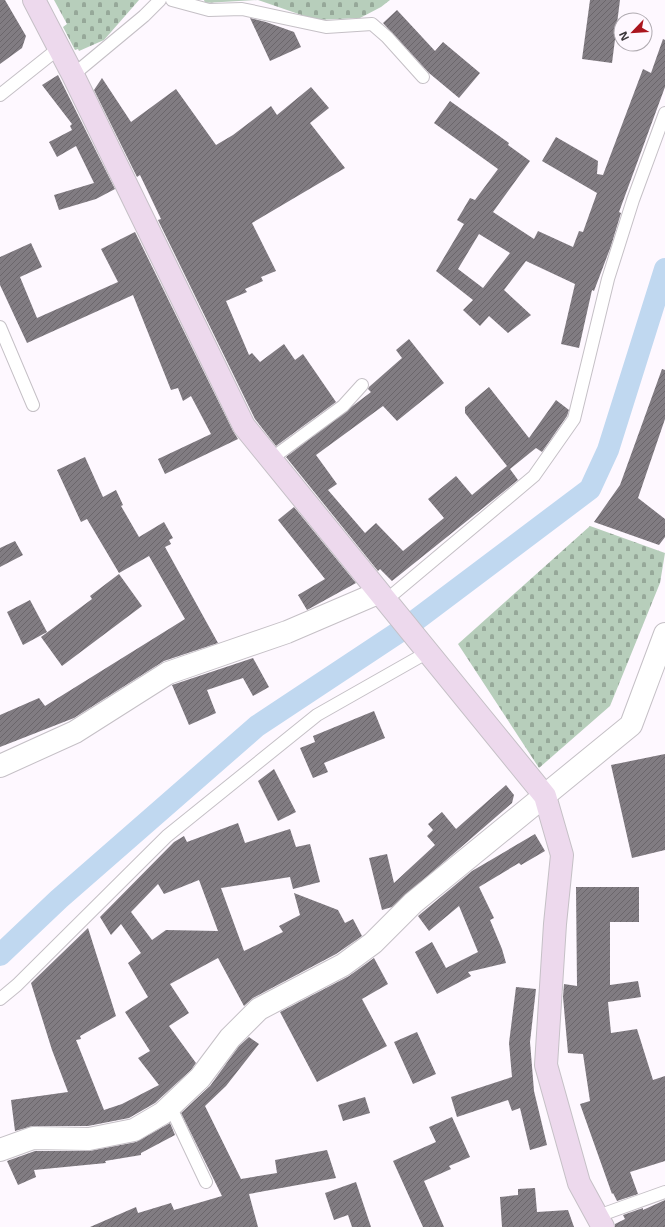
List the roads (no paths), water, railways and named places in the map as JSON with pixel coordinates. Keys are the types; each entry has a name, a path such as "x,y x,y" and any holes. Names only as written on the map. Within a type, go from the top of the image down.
{"street":[{"path":"34,0 73,75 244,426 545,796 562,855 555,924 546,1065 579,1183 600,1222"},
{"path":"0,766 75,732 168,673 382,597"},
{"path":"0,1150 33,1138 90,1139 134,1130 163,1113 200,1078 230,1038 259,1009 343,965 373,943 413,903 631,725 665,634"}],"lane":[{"path":"73,75 144,16 160,0"},
{"path":"172,0 209,10 242,9 326,27 372,24 387,37 423,77"},
{"path":"0,95 59,48"},
{"path":"382,597 534,476 574,419 608,279 633,200 665,113"},
{"path":"0,327 33,405"},
{"path":"270,459 342,406 362,385"},
{"path":"0,998 17,985 167,836 317,715 428,652"},
{"path":"170,1106 206,1182"},
{"path":"600,1222 665,1192"}],"waterway":[{"path":"0,955 59,899 257,726 408,626 590,489 608,450 665,269"}]}
